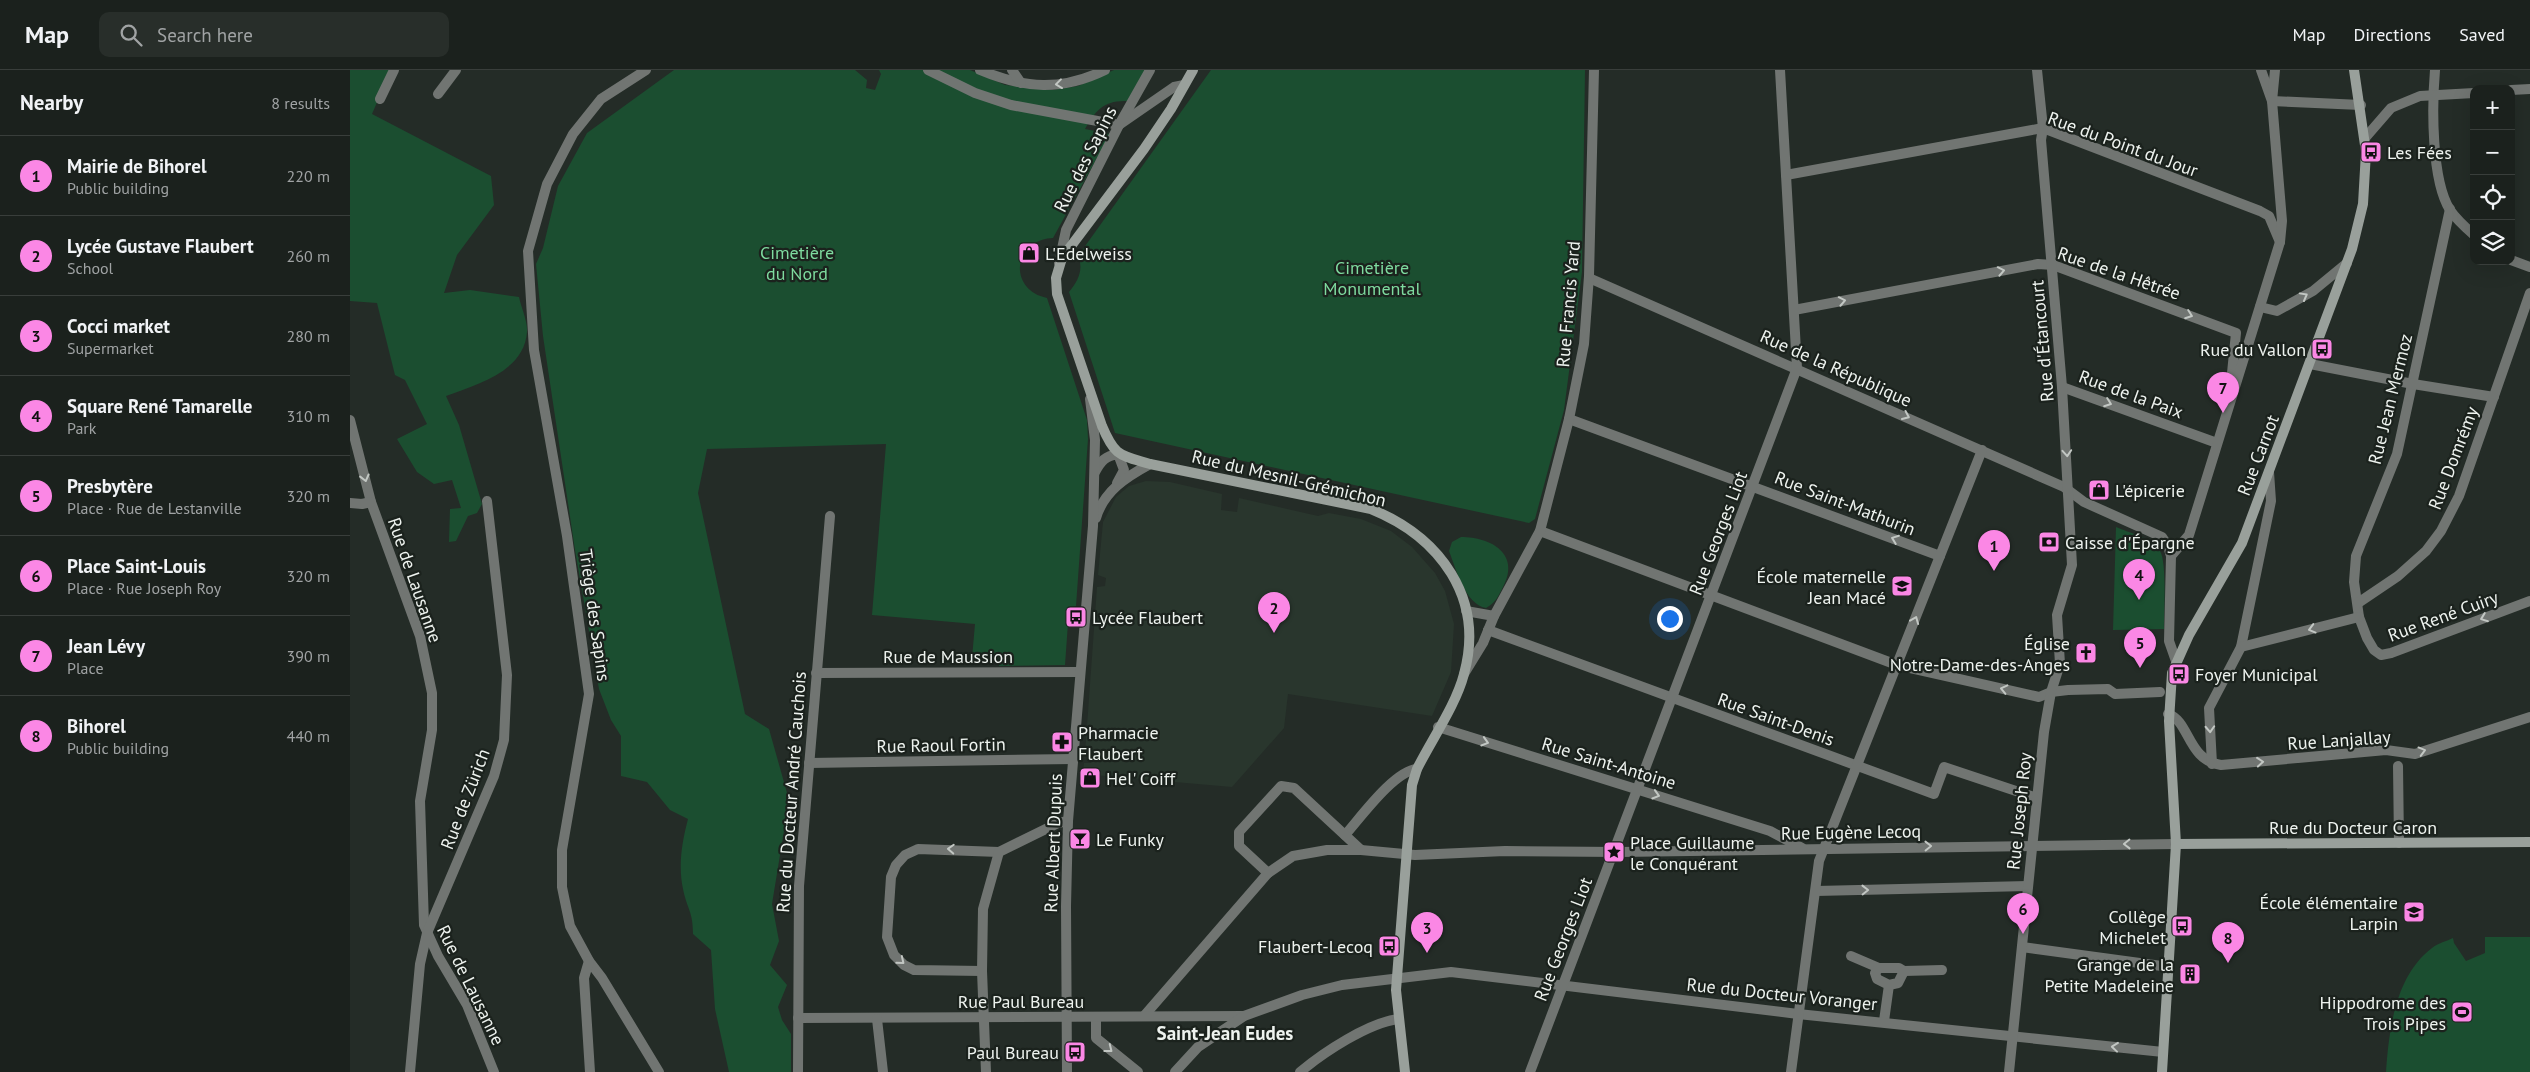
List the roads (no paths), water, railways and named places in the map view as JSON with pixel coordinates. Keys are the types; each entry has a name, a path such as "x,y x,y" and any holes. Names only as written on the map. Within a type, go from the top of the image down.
{"street":[{"path":"380,99 394,70"},
{"path":"438,94 456,70"},
{"name":"Triège des Sapins","path":"646,70 601,100 573,134 547,184 528,251 534,350 567,536 589,694 562,850 562,888 570,926 589,961 602,978 659,1072"},
{"path":"928,70 975,93 1011,105 1120,125 1174,87 1184,85"},
{"path":"980,70 1021,83 1057,86 1090,77 1105,70"},
{"path":"1012,70 1021,83"},
{"name":"Rue des Sapins","path":"1058,266 1066,230 1150,70"},
{"path":"1118,454 1109,444 1057,294 1058,266 1077,235 1144,149 1193,70"},
{"name":"Rue Francis Yard","path":"1464,674 1539,534 1570,419 1584,344 1589,278 1594,70"},
{"name":"Rue Georges Liot","path":"1530,1072 1797,368 1780,70"},
{"name":"Rue d'Étancourt","path":"2037,70 2070,490 2072,565 2057,616"},
{"path":"2261,70 2272,101"},
{"path":"2176,661 2169,641 2170,556 2189,535 2280,242 2282,221 2272,101 2275,70"},
{"name":"Rue Carnot","path":"2162,1072 2176,844 2168,714 2172,673 2176,661 2242,543 2347,263 2363,204 2365,138 2354,70"},
{"path":"2435,70 2433,95 2436,158 2445,198 2450,209 2470,231"},
{"path":"2515,90 2530,89"},
{"path":"2365,138 2391,108 2420,96 2470,92"},
{"path":"2272,101 2361,105"},
{"name":"Rue du Point du Jour","path":"1786,175 2042,128 2260,211 2269,216 2280,242"},
{"name":"Rue Jean Mermoz","path":"2359,616 2354,582 2356,556 2397,454 2450,209"},
{"path":"2515,261 2530,267"},
{"path":"2260,308 2277,311 2313,291 2347,263"},
{"name":"Rue de la Hêtrée","path":"1794,310 2038,264 2053,265 2236,333 2232,373 2237,379"},
{"name":"Rue de la République","path":"1589,278 1797,368 2070,490 2084,502 2162,538 2170,556"},
{"name":"Rue Domrémy","path":"2358,603 2398,576 2426,551 2460,496 2530,293"},
{"path":"2310,364 2413,384 2494,397"},
{"name":"Rue Albert Dupuis","path":"1068,1072 1068,821 1079,672 1093,526 1096,440 1088,386"},
{"name":"Rue de la Paix","path":"2062,387 2217,442"},
{"name":"Rue Saint-Mathurin","path":"1570,419 1940,556"},
{"name":"Rue de Lausanne","path":"350,420 370,502 422,642 432,693 432,730 420,801 422,902 427,933 467,1005 494,1072"},
{"path":"1791,1072 1819,861 1982,450"},
{"path":"1094,475 1102,461 1108,456 1118,454"},
{"name":"Rue Albert Dupuis","path":"1117,485 1124,470 1118,454"},
{"name":"Rue du Mesnil-Grémichon","path":"1118,454 1150,464 1315,496 1371,510 1392,518 1423,540 1444,561 1458,584 1466,611 1470,638 1464,674 1417,769 1412,785 1396,990 1405,1072"},
{"name":"Rue Albert Dupuis","path":"1093,526 1104,499 1117,485 1150,464"},
{"path":"2212,764 2209,708 2241,647 2271,501 2269,472"},
{"name":"Rue de Zürich","path":"410,1072 420,964 427,933 494,776 504,740 507,675 487,501"},
{"path":"350,503 362,504 370,502"},
{"name":"Rue du Docteur André Cauchois","path":"798,1072 799,886 830,516"},
{"path":"1539,534 1712,595 1897,665 2039,697 2051,692 2108,689 2115,694 2160,692"},
{"name":"Rue René Cuiry","path":"2359,616 2367,638 2374,650 2381,654 2391,653 2530,601"},
{"path":"1466,611 1494,616"},
{"name":"Rue Joseph Roy","path":"2009,1072 2036,798 2051,692 2060,664 2057,616"},
{"path":"2241,647 2359,616"},
{"path":"1470,638 1487,632"},
{"name":"Rue Saint-Denis","path":"1487,632 1934,794 1944,767 2036,798"},
{"name":"Rue de Maussion","path":"816,673 1079,672"},
{"path":"2168,714 2173,716 2182,727 2197,752 2212,764"},
{"name":"Rue Lanjallay","path":"2212,764 2221,765 2386,750 2415,754 2530,717"},
{"name":"Rue Saint-Antoine","path":"1438,727 1770,831 1803,848"},
{"name":"Rue Raoul Fortin","path":"809,763 1074,759"},
{"path":"2398,766 2399,843"},
{"path":"1345,835 1393,782 1409,770 1417,769"},
{"path":"1268,873 1238,846 1239,832 1281,786 1294,788 1361,850"},
{"path":"982,972 914,970 904,965 894,955 887,937 891,876 896,865 905,855 918,849 999,852 1058,823 1068,821"},
{"path":"1770,831 1770,849"},
{"name":"Rue du Docteur Caron","path":"2176,844 2530,842"},
{"name":"Rue Eugène Lecoq","path":"1144,1016 1268,873 1293,856 1327,850 1361,850 1415,855 1505,851 1614,852 1826,847 2176,844"},
{"path":"986,1072 986,1016 982,972 983,909 999,852"},
{"path":"1816,891 2028,886"},
{"path":"2022,947 2169,967"},
{"path":"1851,956 1879,968 1899,968 1904,971 1942,970"},
{"path":"589,961 584,978 590,1072"},
{"path":"1879,968 1875,974 1877,980 1889,985 1898,983 1904,971"},
{"name":"Rue du Docteur Voranger","path":"1244,1016 1302,995 1342,985 1451,972 1798,1014 1884,1021 2163,1052"},
{"path":"1884,1021 1889,985"},
{"path":"1176,1072 1198,1047 1244,1016"},
{"name":"Rue Paul Bureau","path":"798,1018 1244,1016"},
{"path":"1096,1017 1096,1038 1138,1072"},
{"path":"877,1018 883,1072"},
{"path":"1300,1072 1330,1050 1359,1034 1386,1021 1398,1019"}],"place":[{"name":"Les Fées","path":"2371,152"},
{"name":"L'Edelweiss","path":"1029,253"},
{"name":"Rue du Vallon","path":"2322,349"},
{"name":"Jean Lévy","path":"2223,413"},
{"name":"L'épicerie","path":"2099,490"},
{"name":"Caisse d'Épargne","path":"2049,542"},
{"name":"Mairie de Bihorel","path":"1994,571"},
{"name":"École maternelle Jean Macé","path":"1902,586"},
{"name":"Square René Tamarelle","path":"2139,600"},
{"name":"Lycée Flaubert","path":"1076,617"},
{"name":"Lycée Gustave Flaubert","path":"1274,633"},
{"name":"Église Notre-Dame-des-Anges","path":"2086,653"},
{"name":"Presbytère","path":"2140,668"},
{"name":"Foyer Municipal","path":"2179,674"},
{"name":"Pharmacie Flaubert","path":"1062,742"},
{"name":"Hel' Coiff","path":"1090,778"},
{"name":"Le Funky","path":"1080,839"},
{"name":"Place Guillaume le Conquérant","path":"1614,852"},
{"name":"École élémentaire Larpin","path":"2414,912"},
{"name":"Collège Michelet","path":"2182,926"},
{"name":"Place Saint-Louis","path":"2023,934"},
{"name":"Flaubert-Lecoq","path":"1389,946"},
{"name":"Cocci market","path":"1427,953"},
{"name":"Bihorel","path":"2228,963"},
{"name":"Grange de la Petite Madeleine","path":"2190,974"},
{"name":"Hippodrome des Trois Pipes","path":"2462,1012"},
{"name":"Paul Bureau","path":"1075,1052"}],"district":[{"name":"Saint-Jean Eudes","path":"1225,1033"}],"park label":[{"name":"Cimetière du Nord","path":"797,262"},
{"name":"Cimetière Monumental","path":"1372,277"}]}
